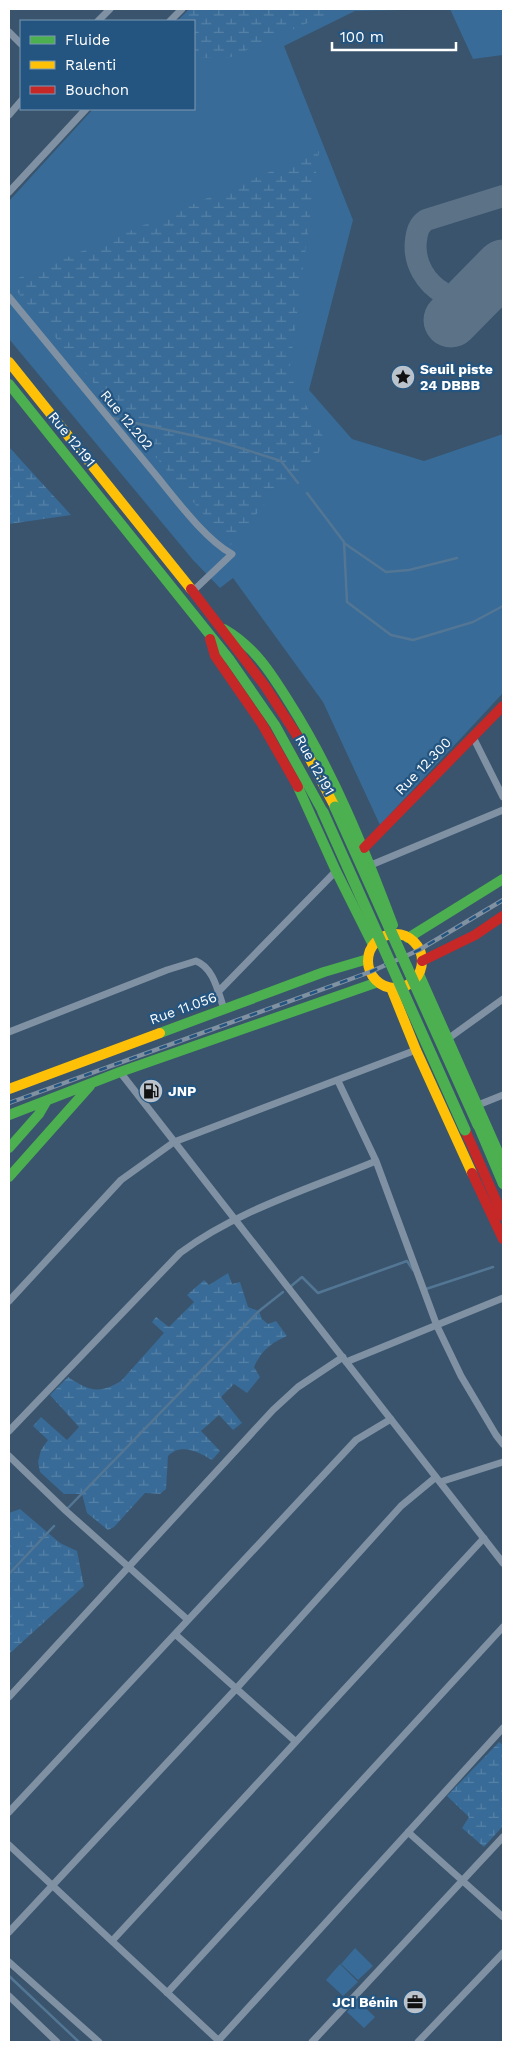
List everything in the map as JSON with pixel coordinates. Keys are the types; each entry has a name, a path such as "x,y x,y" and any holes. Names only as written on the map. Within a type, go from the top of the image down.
{"main road":[{"name":"Rue 12.191","path":"9,362 193,590 218,627 276,701 316,768 335,807 503,1184"},
{"name":"Rue 12.191","path":"9,384 230,660 261,703 323,812 503,1216"},
{"path":"218,627 239,638 254,651 296,711 337,786 371,864 396,934"},
{"path":"210,635 215,656 262,724 297,784 336,871 373,945"},
{"name":"Rue 12.300","path":"364,848 503,706"},
{"path":"408,938 503,879"},
{"path":"422,961 475,934 503,916"},
{"path":"396,934 408,938 418,946 422,961 418,974 407,985 392,988 378,982 370,972 368,959 373,945 384,936 396,934"},
{"name":"Rue 11.056","path":"9,1089 324,972 368,959"},
{"path":"418,974 449,1038 503,1163"},
{"path":"9,1115 120,1072 378,982"},
{"path":"392,988 416,1050 503,1239"},
{"path":"9,1177 92,1084"},
{"path":"9,1148 39,1114 46,1102"}],"street":[{"path":"99,20 110,9"},
{"path":"171,20 182,9"},
{"path":"9,32 20,43"},
{"path":"9,115 20,103"},
{"path":"9,192 85,110"},
{"name":"Rue 12.202","path":"9,297 176,499 221,548 232,554 193,590"},
{"path":"473,737 503,798"},
{"path":"371,864 503,810"},
{"path":"218,992 336,871"},
{"path":"9,1032 167,970 196,961 206,968 215,981 224,1009"},
{"path":"449,1038 503,998"},
{"path":"9,1301 121,1180 174,1142 416,1050"},
{"path":"120,1072 503,1563"},
{"path":"338,1081 376,1162 437,1326 461,1376 503,1444"},
{"path":"478,1105 503,1097"},
{"path":"9,1432 180,1253 235,1219 376,1162"},
{"path":"9,1697 127,1566 286,1397 312,1376 344,1360 437,1326 503,1298"},
{"path":"9,1812 356,1440 391,1419"},
{"path":"9,1456 188,1620"},
{"path":"9,1932 235,1690 401,1506 438,1480 503,1462"},
{"path":"112,1941 484,1538"},
{"path":"166,1993 503,1627"},
{"path":"175,1634 235,1690 295,1741"},
{"path":"9,1845 219,2041 503,1728"},
{"path":"408,1832 503,1917"},
{"path":"312,2042 503,1837"},
{"path":"418,2042 503,1953"},
{"path":"9,1962 99,2042"},
{"path":"9,1996 57,2042"}],"green space":[{"path":"189,9 450,9 355,11 284,46 353,220 309,390 352,439 424,461 503,434 503,693 380,825 323,702 233,578 220,588 193,560 9,339 9,201 92,110 195,110 195,20 178,20"},
{"path":"194,9 339,9 229,58 195,58 195,20 183,20"},
{"path":"450,9 503,9 503,55 473,59"},
{"path":"319,151 289,374 325,440 317,456 278,488 230,546 9,282"},
{"path":"9,447 71,515 9,524"},
{"path":"228,1273 232,1284 240,1282 248,1307 259,1311 262,1319 268,1324 276,1321 287,1336 276,1341 260,1356 254,1367 260,1377 247,1393 234,1384 221,1397 242,1423 233,1430 219,1415 201,1431 220,1451 212,1460 189,1450 184,1449 173,1452 168,1456 166,1489 160,1494 145,1493 114,1527 108,1530 87,1513 82,1494 64,1494 40,1472 38,1462 41,1450 48,1440 33,1426 41,1417 67,1440 79,1427 50,1395 68,1377 87,1388 93,1389 106,1388 121,1381 164,1333 152,1322 156,1317 169,1327 194,1302 187,1295 204,1280 209,1285"},
{"path":"20,1509 60,1543 77,1551 84,1586 9,1654 9,1513"},
{"path":"499,1742 503,1745 503,1826 484,1847 462,1828 469,1817 447,1796"},
{"path":"355,1948 373,1966 358,1980 341,1964"},
{"path":"340,1964 358,1982 343,1996 326,1980"},
{"path":"355,1998 375,2017 364,2028 347,2012 351,2007 349,2004"}],"waterway":[{"path":"113,418 218,441 281,461 298,483"},
{"path":"307,493 344,542 347,602 391,635 413,640 473,622 503,606"},
{"path":"344,543 386,572 409,570 457,558"},
{"path":"290,1287 302,1277 318,1293 407,1261 413,1270"},
{"path":"426,1289 493,1267"},
{"path":"67,1509 259,1311 283,1292"},
{"path":"9,1574 54,1526"},
{"path":"9,1976 79,2042"}],"taxiway":[{"path":"503,196 426,220 419,228 416,240 417,257 422,272 444,294 459,299 474,300 489,297 503,287"}],"runway":[{"path":"451,320 503,267"}],"railway":[{"path":"9,1103 370,972 419,950 503,900"}],"traffic: fast":[{"path":"9,384 230,660 275,725 323,812"},
{"path":"224,629 235,636 261,661 305,728 347,810 393,925"},
{"path":"298,787 336,871 373,945"},
{"path":"335,807 478,1125"},
{"path":"323,812 465,1130"},
{"path":"408,938 503,879"},
{"path":"160,1033 324,972 368,959"},
{"path":"419,974 503,1163"},
{"path":"9,1115 120,1072 378,982"},
{"path":"9,1177 90,1086"},
{"path":"9,1148 39,1114 46,1102"},
{"path":"478,1125 503,1184"}],"traffic: slow":[{"path":"9,362 191,589"},
{"path":"300,740 335,807"},
{"path":"390,934 400,934 414,942 420,951 422,961 420,971 414,980 400,988 390,988 380,983 373,976 368,966 368,956 373,946 380,939 390,934"},
{"path":"391,988 416,1050 472,1173"},
{"path":"9,1089 160,1033"}],"traffic: jam":[{"path":"191,589 265,686 300,740"},
{"path":"210,639 215,656 262,724 298,787"},
{"path":"364,848 503,706"},
{"path":"422,961 475,935 503,916"},
{"path":"465,1130 503,1216"},
{"path":"472,1173 503,1239"}],"place":[{"name":"Seuil piste 24 DBBB","path":"403,377"},
{"name":"JNP","path":"151,1091"},
{"name":"JCI Bénin","path":"415,2002"}]}
